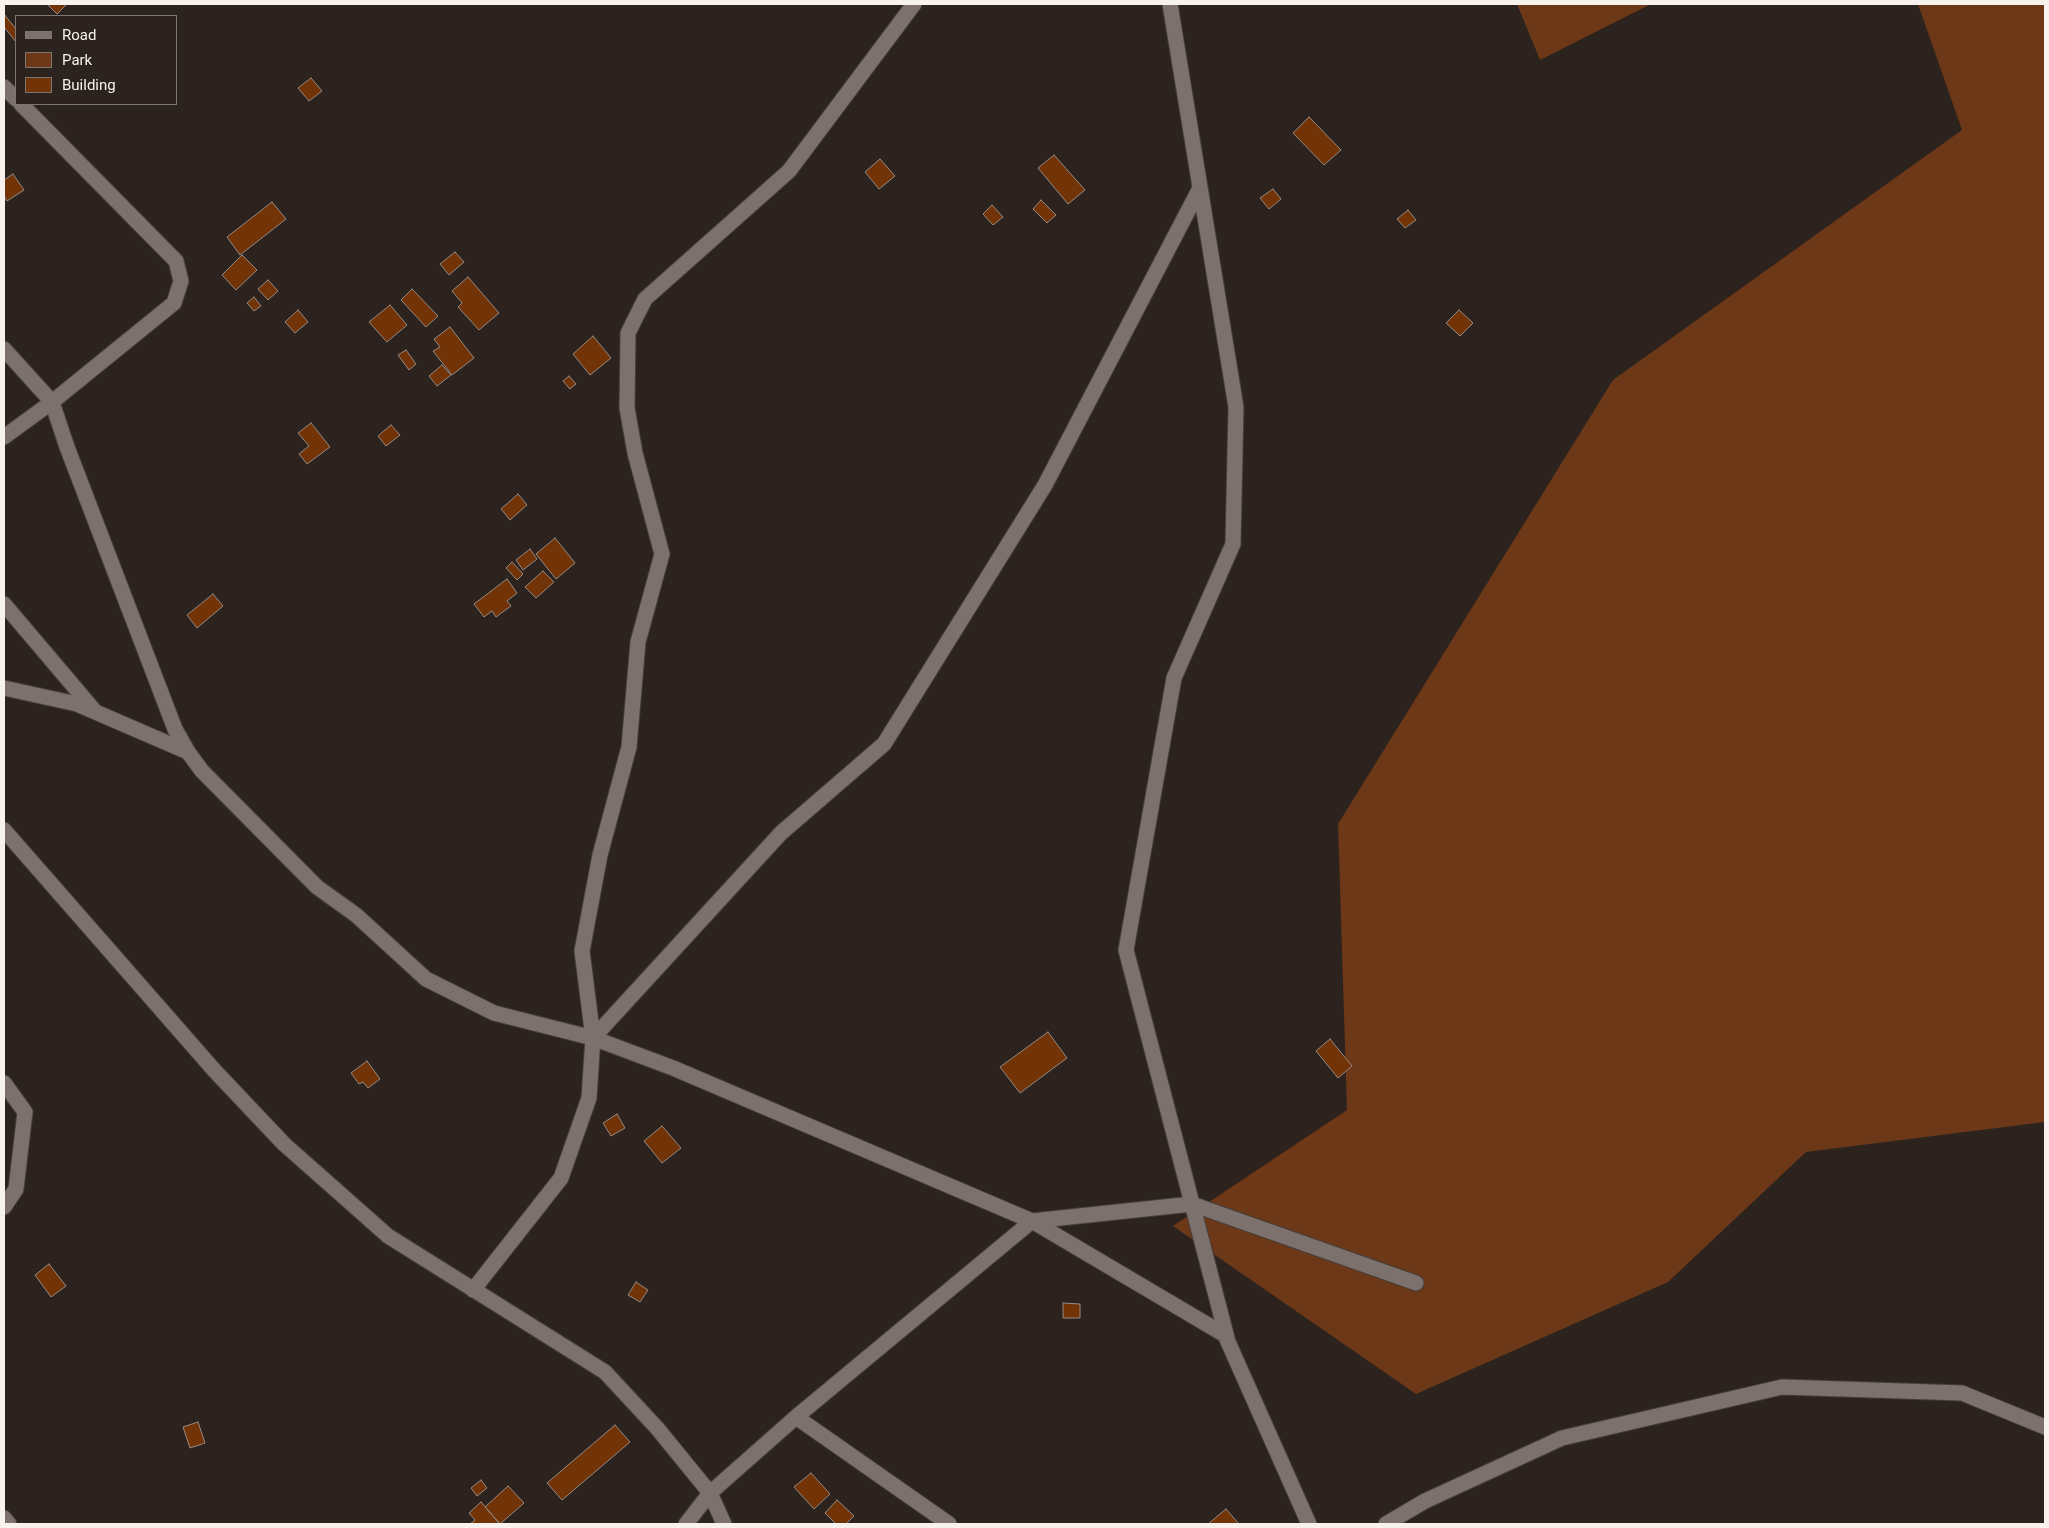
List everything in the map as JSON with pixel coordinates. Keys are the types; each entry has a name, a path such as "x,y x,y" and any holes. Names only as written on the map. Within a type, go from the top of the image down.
{"street":[{"path":"473,1290 561,1178 589,1098 594,1038 582,951 600,855 629,747 638,642 662,554 635,453 627,408 628,333 645,299 789,171 914,4"},
{"path":"1170,4 1236,407 1233,544 1174,678 1126,950 1225,1335 1310,1524"},
{"path":"4,87 15,98"},
{"path":"4,437 52,402 174,303 181,281 176,261 22,105"},
{"path":"594,1038 781,832 884,744 1045,484 1200,188"},
{"path":"4,349 52,402 67,447 175,730 188,752 202,771 317,887 356,915 426,979 494,1014 594,1038 673,1068 1032,1221 1225,1335"},
{"path":"4,604 96,712"},
{"path":"4,688 77,704 188,752"},
{"path":"4,830 214,1070 284,1144 388,1236 605,1372 657,1428 710,1493 724,1524"},
{"path":"4,1083 25,1112 16,1189 4,1207"},
{"path":"686,1524 710,1493 796,1417 1032,1221 1192,1204 1416,1283"},
{"path":"1386,1524 1425,1501 1562,1438 1782,1387 1962,1393 2045,1426"},
{"path":"796,1417 949,1524"},
{"path":"4,1518 9,1524"}],"green space":[{"path":"1517,4 1651,4 1540,60"},
{"path":"1918,4 2045,4 2045,1122 1806,1152 1668,1282 1416,1394 1173,1226 1347,1110 1338,824 1613,380 1962,130"}],"building":[{"path":"47,4 67,4 57,14"},
{"path":"4,14 15,28 15,41 4,27"},
{"path":"311,78 322,91 309,101 298,88"},
{"path":"1309,117 1341,150 1324,165 1293,133"},
{"path":"1054,155 1085,190 1068,204 1038,168"},
{"path":"880,159 895,176 879,189 865,172"},
{"path":"13,174 24,190 7,201 4,196 4,180"},
{"path":"1273,189 1281,199 1269,209 1260,198"},
{"path":"1041,200 1056,215 1047,223 1033,209"},
{"path":"272,202 286,219 240,255 227,237"},
{"path":"992,205 1003,217 993,225 983,214"},
{"path":"1408,210 1416,220 1405,228 1397,219"},
{"path":"455,252 464,262 449,275 440,264"},
{"path":"242,255 257,270 236,290 222,275"},
{"path":"468,277 499,313 479,330 458,307 462,303 452,291"},
{"path":"268,280 278,291 268,300 258,289"},
{"path":"412,289 438,316 426,327 401,300"},
{"path":"254,297 261,306 254,311 247,303"},
{"path":"390,305 407,325 387,342 369,322"},
{"path":"298,310 308,322 295,333 285,322"},
{"path":"1459,310 1473,323 1460,336 1446,323"},
{"path":"450,327 474,358 452,375 433,351 440,347 434,339"},
{"path":"593,336 611,358 590,375 573,354"},
{"path":"406,350 416,364 409,370 398,355"},
{"path":"442,365 451,375 437,386 429,376"},
{"path":"569,376 576,384 570,389 563,381"},
{"path":"311,423 330,447 307,464 299,454 309,446 298,433"},
{"path":"391,425 400,435 386,446 378,436"},
{"path":"518,494 527,505 510,520 501,509"},
{"path":"555,538 575,563 556,579 536,554"},
{"path":"530,549 537,559 523,570 516,560"},
{"path":"512,562 523,574 517,580 506,568"},
{"path":"543,571 554,582 536,598 525,587"},
{"path":"507,579 517,593 507,601 511,606 496,617 492,611 484,617 474,604"},
{"path":"213,594 223,606 197,628 187,615"},
{"path":"1048,1032 1067,1058 1020,1093 1000,1067"},
{"path":"1330,1039 1352,1066 1338,1078 1316,1051"},
{"path":"367,1061 380,1079 368,1088 363,1082 359,1084 351,1073"},
{"path":"617,1114 625,1128 611,1136 603,1123"},
{"path":"662,1126 681,1148 662,1163 644,1141"},
{"path":"49,1264 66,1286 51,1297 35,1275"},
{"path":"636,1282 648,1290 640,1302 628,1295"},
{"path":"1063,1303 1080,1304 1080,1318 1063,1318"},
{"path":"198,1422 205,1443 190,1448 183,1427"},
{"path":"615,1425 630,1442 562,1500 547,1483"},
{"path":"811,1473 830,1494 814,1509 794,1487"},
{"path":"481,1480 487,1488 477,1496 471,1488"},
{"path":"508,1486 524,1503 500,1524 485,1507"},
{"path":"837,1500 854,1516 846,1524 836,1524 825,1513"},
{"path":"481,1502 500,1524 470,1524 475,1520 469,1513"},
{"path":"1226,1509 1239,1524 1208,1524"}]}
